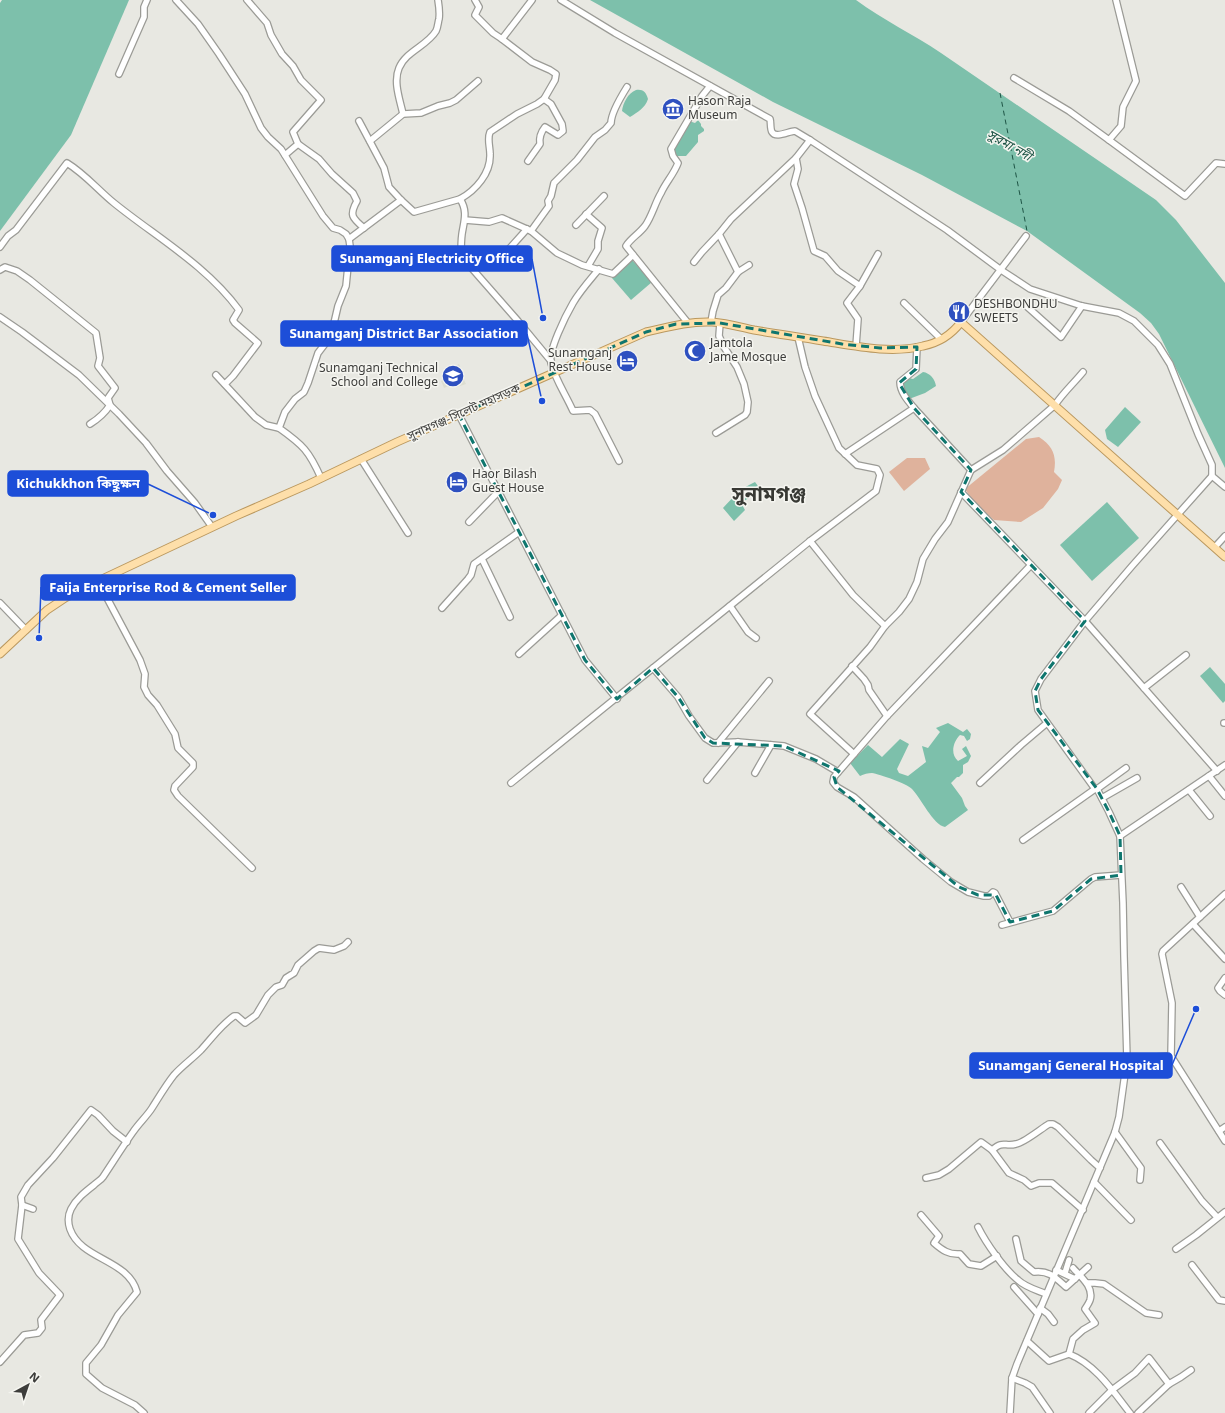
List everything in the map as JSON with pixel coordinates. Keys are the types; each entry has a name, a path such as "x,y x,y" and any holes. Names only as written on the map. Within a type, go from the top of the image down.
{"main road":[{"name":"সুনামগঞ্জ-সিলেট মহাসড়ক","path":"0,654 48,610 65,598 98,581 361,459 646,332 676,324 711,322 856,346 880,348 917,347 924,346 941,339 949,334 961,322"},
{"path":"961,322 1225,556"}],"street":[{"path":"119,74 144,17 144,7 148,0"},
{"path":"176,0 198,24 245,94 261,128 281,149 323,216 333,228 346,234 349,239 350,246 346,286 338,306 331,336 318,353 304,392 295,399 278,428"},
{"path":"247,0 267,23 271,35 282,54 293,66 301,80 321,100 293,132 298,144 320,159 332,174 353,193 357,201 352,211 354,219 364,228"},
{"path":"403,114 397,87 397,75 399,68 408,57 437,30 440,13 438,0"},
{"path":"359,121 384,168 389,187 415,212 460,199 482,181 489,166 490,155 488,141 490,132 517,114 544,99 555,80 556,74 532,62 493,33 475,15 479,7 475,0"},
{"path":"502,39 532,0"},
{"path":"560,0 615,33 770,119 771,131 774,134 777,135 795,131 810,140 947,230 1001,270 1030,289 1082,306 1119,313 1134,321 1158,344 1170,364 1212,465 1212,476 1085,621 1041,679 1035,691 1038,710 1102,798 1120,836 1121,875 1124,903 1127,1059 1120,1117 1083,1210 1046,1294 1012,1378 1010,1413"},
{"path":"1108,140 1121,126 1123,107 1136,81 1116,0"},
{"path":"1014,78 1069,111 1185,196 1216,163 1225,164"},
{"path":"370,141 403,114 421,113 450,103 456,100 478,81"},
{"path":"688,323 626,246 630,240 645,227 661,192 668,180 674,174 678,163 673,156 671,149 702,96 710,86"},
{"path":"502,258 529,230 549,206 548,201 551,196 554,183 577,160 595,137 605,130 611,123 617,102 627,87"},
{"path":"528,161 540,144 539,139 545,127 558,135 563,131 562,124 551,104 544,99"},
{"path":"694,262 731,219 796,158 810,140"},
{"path":"285,156 298,144"},
{"path":"796,158 798,169 794,184 814,251 825,256 838,271 860,286"},
{"path":"0,247 8,236 16,230 68,163 79,170 114,203 160,237 203,273 220,288 239,310 233,320 258,343 233,376 225,384"},
{"path":"576,225 604,196"},
{"path":"460,199 465,213 460,256 518,321 551,362 554,372 573,411 590,410 595,414 619,461"},
{"path":"349,239 401,200"},
{"path":"586,214 602,228 598,241 598,249 588,266"},
{"path":"465,220 489,222 502,218 529,230 557,253 582,265 613,274 633,255"},
{"path":"719,234 738,272"},
{"path":"961,322 1026,236"},
{"path":"856,346 858,319 847,303 860,286 878,254"},
{"path":"711,322 718,295 726,288 738,272 749,265"},
{"path":"0,270 5,267 17,271 96,333 100,358 98,366 114,388 108,398 110,405"},
{"path":"551,362 553,347 568,312 578,296 599,269"},
{"path":"904,303 941,339"},
{"path":"1023,303 1061,337 1082,306"},
{"path":"0,317 80,375 146,443 167,471 195,503 212,527"},
{"path":"716,433 745,414 747,412 748,402 744,384 737,367 719,336 720,323"},
{"path":"511,783 617,699 810,541 876,491 880,475 877,469 857,465 839,448 815,396 805,367 798,337"},
{"path":"917,347 916,369 900,382 904,395 914,408 971,470"},
{"path":"854,754 810,714 870,647 885,626 909,599 917,582 923,559 935,539 948,522 971,470 1003,450 1055,405 1061,396 1070,388 1083,372"},
{"path":"216,375 256,416 266,424 278,428 297,441 307,451 321,478"},
{"path":"90,424 105,412 110,405"},
{"path":"845,454 914,408"},
{"path":"459,415 585,660 617,699"},
{"path":"361,459 408,533"},
{"path":"1212,476 1225,487"},
{"path":"469,522 499,491"},
{"path":"961,492 1085,621 1216,771"},
{"path":"442,608 472,575 474,564 520,532"},
{"path":"1215,547 1225,536"},
{"path":"810,541 853,595 885,626"},
{"path":"482,558 510,617"},
{"path":"1010,922 995,893 993,892 989,896 984,896 968,892 959,887 923,859 854,797 837,787 833,782 834,777 838,772 888,716 1031,565"},
{"path":"98,581 140,660 145,674 144,687 146,691 176,734 178,748 193,763 193,767 175,786 174,790 178,796 252,868"},
{"path":"0,602 26,630"},
{"path":"730,606 748,632 756,638"},
{"path":"519,654 562,615"},
{"path":"1144,688 1186,655"},
{"path":"852,666 864,678 869,690 888,716"},
{"path":"653,668 678,697 689,716 705,738 713,743 738,742 784,746 816,759 838,772"},
{"path":"718,743 769,681"},
{"path":"980,783 1047,723"},
{"path":"707,780 738,742"},
{"path":"756,773 771,746"},
{"path":"1120,836 1225,765"},
{"path":"1023,840 1126,768"},
{"path":"1210,776 1225,796"},
{"path":"1102,798 1137,778"},
{"path":"1189,790 1210,816"},
{"path":"1002,925 1053,911 1095,877 1121,875"},
{"path":"1181,887 1200,917"},
{"path":"1225,894 1163,951 1162,954 1172,1003 1171,1056 1225,1140"},
{"path":"1193,924 1225,959"},
{"path":"144,1413 135,1405 102,1388 86,1374 86,1363 101,1345 118,1315 137,1292 128,1276 118,1267 75,1240 70,1228 68,1215 77,1199 102,1178 106,1170 152,1108 172,1077 181,1067 199,1052 225,1022 234,1016 237,1016 246,1024 256,1015 268,995 276,987 282,985 286,978 294,973 298,965 314,951 319,948 334,950 344,946 348,942"},
{"path":"1225,978 1218,988 1225,995"},
{"path":"1127,1059 1171,1056"},
{"path":"0,1362 24,1334 38,1333 42,1328 41,1320 60,1295 39,1273 18,1239 22,1205 21,1197 28,1185 53,1158 91,1110 127,1142"},
{"path":"992,1150 1005,1144 1017,1144 1049,1124 1053,1124 1100,1168"},
{"path":"1219,1131 1225,1127"},
{"path":"1115,1132 1141,1168 1140,1180"},
{"path":"926,1178 939,1175 949,1169 981,1142 992,1150 1009,1173 1024,1180 1031,1186 1039,1183 1052,1183 1083,1210"},
{"path":"1160,1143 1197,1195 1217,1218"},
{"path":"1094,1182 1131,1220"},
{"path":"22,1205 33,1209"},
{"path":"1176,1249 1225,1212"},
{"path":"921,1215 939,1236 934,1243 942,1250 952,1254 960,1254 969,1264 982,1266 997,1256"},
{"path":"978,1227 983,1237 997,1256 1018,1281 1046,1294"},
{"path":"1016,1240 1021,1261 1034,1272 1054,1276 1066,1288 1088,1267"},
{"path":"1065,1273 1069,1260"},
{"path":"1192,1265 1219,1300 1225,1301"},
{"path":"1057,1268 1087,1283 1104,1284 1146,1314 1159,1315"},
{"path":"1073,1268 1077,1277"},
{"path":"1069,1354 1073,1339 1083,1330 1095,1323 1085,1308 1090,1300 1090,1289 1087,1283"},
{"path":"1014,1287 1039,1311 1048,1314 1054,1322"},
{"path":"1027,1341 1049,1361 1069,1354 1075,1356 1102,1379 1130,1413"},
{"path":"1089,1413 1112,1390 1135,1373 1149,1358 1169,1384"},
{"path":"1138,1413 1169,1384 1191,1370"},
{"path":"1012,1378 1025,1382 1032,1387 1050,1413"}],"highlighted area":[{"path":"720,323 842,344 880,348 917,347 916,369 899,383 914,408 971,470 961,492 1085,621 1041,679 1035,691 1038,710 1097,789 1109,812 1120,836 1121,875 1091,879 1053,911 1010,922 996,895 978,895 959,887 837,787 834,777 839,771 784,746 713,743 705,738 678,697 653,668 617,699 585,660 459,415 646,332 676,324"}],"shaded area":[{"name":"Sunamganj Technical School and College","path":"459,364 463,373 454,377 456,381 463,378 466,384 457,387 455,383 444,388 441,381 452,376 449,369"},
{"path":"1039,437 1048,444 1053,452 1055,461 1054,472 1062,480 1058,489 1043,508 1021,522 994,520 982,510 965,489 1026,439"},
{"path":"907,458 925,458 930,469 904,491 889,472"}],"water":[{"path":"2,0 129,0 71,135 0,231 0,3"},
{"name":"সুরমা নদী","path":"590,0 856,0 941,53 1156,200 1176,220 1225,283 1225,468 1159,334 1151,323 1140,313 1027,231 922,175 773,102"},
{"path":"636,90 641,90 644,92 648,99 643,107 630,117 622,111 628,96"},
{"path":"698,120 704,131 698,135 698,142 686,156 676,156 672,148 689,121 695,123"},
{"path":"632,260 652,282 631,300 612,278"},
{"path":"923,372 932,377 936,386 925,393 909,399 902,385 903,382 909,378 913,379"},
{"path":"1125,407 1141,422 1118,447 1107,439 1105,430"},
{"path":"755,482 761,490 741,503 745,510 734,521 723,508 741,490"},
{"path":"1107,502 1139,538 1092,581 1060,545"},
{"path":"1210,667 1225,684 1225,701 1223,703 1200,676"},
{"path":"948,723 963,732 967,729 971,734 970,739 967,741 964,736 960,735 954,744 953,752 958,761 967,756 962,749 966,746 971,756 968,762 963,765 963,773 951,783 962,798 968,810 945,827 936,821 927,811 912,789 893,780 872,773 860,776 850,763 868,745 882,757 900,739 909,744 897,769 899,773 908,776 926,762 922,746 928,748 940,732 936,728"}],"ferry route":[{"path":"1000,93 1027,231"}],"place":[{"name":"Hason Raja Museum","path":"673,109"},
{"name":"DESHBONDHU SWEETS","path":"959,312"},
{"name":"Sunamganj Electricity Office","path":"543,318"},
{"name":"Jamtola Jame Mosque","path":"695,351"},
{"name":"Sunamganj Rest House","path":"627,361"},
{"name":"Sunamganj Technical School and College","path":"453,376"},
{"name":"Sunamganj District Bar Association","path":"542,401"},
{"name":"Haor Bilash Guest House","path":"457,482"},
{"name":"Kichukkhon কিছুক্ষন","path":"213,515"},
{"name":"Faija Enterprise Rod & Cement Seller","path":"39,638"},
{"name":"Sunamganj General Hospital","path":"1196,1009"}],"district":[{"name":"সুনামগঞ্জ","path":"769,496"}]}
